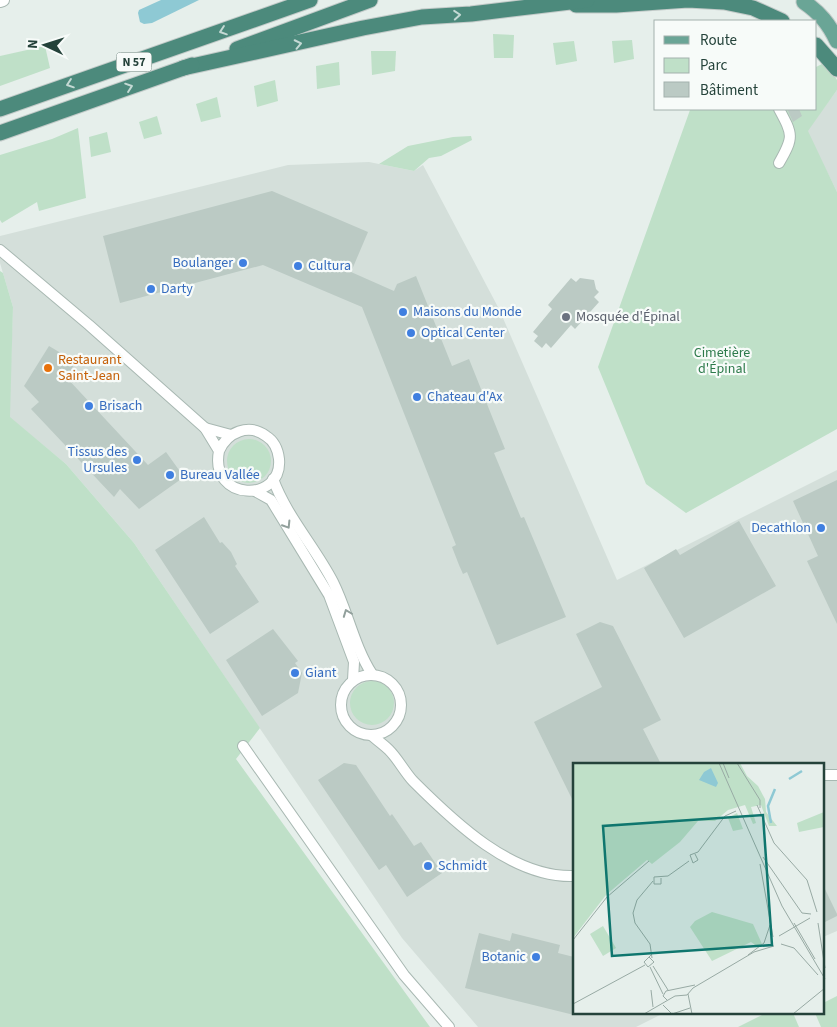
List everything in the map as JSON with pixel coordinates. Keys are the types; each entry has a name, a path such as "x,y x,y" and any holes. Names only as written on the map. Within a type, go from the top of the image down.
{"highway":[{"path":"269,15 293,0"},
{"name":"N 57","path":"0,109 310,0"},
{"name":"N 57","path":"0,133 370,0"},
{"path":"183,68 363,28 422,18 587,0"},
{"path":"545,6 616,5 688,0 724,2 753,8 780,20"},
{"path":"817,46 837,69"}],"main road":[{"path":"802,1 824,0"},
{"path":"802,1 815,9 828,23 837,41"}],"street":[{"path":"779,110 791,137 789,146 780,164"},
{"path":"0,250 89,325 205,428 219,451"},
{"path":"205,428 231,435"},
{"path":"255,491 273,479 279,461 278,452 274,443 259,431 239,431 225,440 219,451 218,467 225,481 239,490 255,491 271,500 329,595 354,662 353,680"},
{"path":"273,479 279,496 332,581 346,611 363,660 372,674"},
{"path":"366,674 372,674 380,675 394,684 401,700 399,716 395,724 380,734 371,735 351,728 342,715 341,707 342,696 346,687 353,680 366,674"},
{"path":"388,730 390,751"},
{"path":"371,735 390,751 411,779 448,815 486,845 537,871 573,876"},
{"path":"243,746 404,975 449,1027"},
{"path":"824,775 837,774"}],"shaded area":[{"path":"837,90 837,192 807,131"},
{"path":"369,162 414,171 423,165 499,309 617,580 837,470 837,931 824,937 824,763 573,763 573,1014 662,1014 636,1027 478,1027 402,938 134,543 66,464 9,417 13,307 0,263 0,236 288,165"}],"green space":[{"path":"493,34 514,35 513,58 494,58"},
{"path":"632,40 634,59 614,63 612,41"},
{"path":"574,41 577,61 556,65 553,43"},
{"path":"45,46 50,68 0,86 0,56"},
{"path":"371,51 396,51 395,71 372,75"},
{"path":"339,62 340,85 317,89 316,66"},
{"name":"Cimetière d'Épinal","path":"826,62 837,80 837,90 808,131 837,192 837,429 686,513 646,484 598,367 690,110 817,110 817,66"},
{"path":"275,80 278,101 257,107 254,86"},
{"path":"217,97 221,117 201,122 196,104"},
{"path":"157,116 162,134 144,139 139,122"},
{"path":"78,128 86,198 39,211 37,202 2,223 0,220 0,155 52,139"},
{"path":"107,132 111,152 91,157 89,137"},
{"path":"471,136 472,140 441,156 429,158 414,171 379,164 408,146 453,137"},
{"path":"0,271 3,273 13,307 10,417 66,464 134,543 260,728 236,759 430,1027 0,1027"},
{"path":"249,439 261,443 267,449 271,461 267,473 261,479 249,483 237,479 231,473 227,461 231,449 237,443"},
{"path":"368,681 376,681 388,687 394,703 388,719 376,725 368,725 356,719 350,707 350,699 356,687"},
{"path":"837,996 837,1027 821,1027 815,1014 824,1014 824,1002"},
{"path":"764,1014 793,1014 799,1027 738,1027"}],"water":[{"path":"161,0 199,0 152,23 144,24 140,22 139,10"}],"building":[{"path":"787,110 799,110 802,116 793,122"},
{"path":"272,191 368,232 351,272 394,291 397,284 416,276 452,366 469,359 505,449 494,453 521,518 524,517 566,617 497,645 467,572 463,574 459,565 452,547 456,545 362,307 263,265 120,303 103,236"},
{"name":"Mosquée d'Épinal","path":"571,278 576,282 580,278 594,280 596,289 599,292 594,297 599,302 575,329 571,325 551,348 546,343 542,348 534,341 538,336 533,332 552,309 548,305"},
{"path":"49,346 76,362 66,377 148,465 166,452 184,477 139,509 120,489 114,497 31,409 39,402 24,386"},
{"name":"Decathlon","path":"837,480 837,624 807,561 818,556 793,501"},
{"path":"204,517 220,543 222,542 231,552 237,564 235,566 259,602 210,634 155,550"},
{"path":"739,521 776,586 684,638 644,568 676,549 680,555"},
{"path":"600,622 613,626 661,720 643,729 660,763 573,763 573,801 534,722 602,687 576,634"},
{"path":"273,629 298,661 295,663 302,673 298,693 262,716 226,660"},
{"path":"344,763 356,765 390,816 392,814 414,846 421,842 442,873 407,897 386,865 379,870 318,780"},
{"path":"824,887 837,914 837,916 824,922"},
{"path":"479,933 510,941 512,933 560,945 558,953 573,957 574,1015 465,988"}],"place":[{"name":"Boulanger","path":"243,263"},
{"name":"Cultura","path":"298,266"},
{"name":"Darty","path":"151,289"},
{"name":"Maisons du Monde","path":"403,312"},
{"name":"Mosquée d'Épinal","path":"566,317"},
{"name":"Optical Center","path":"411,333"},
{"name":"Restaurant Saint-Jean","path":"48,368"},
{"name":"Chateau d'Ax","path":"417,397"},
{"name":"Brisach","path":"89,406"},
{"name":"Tissus des Ursules","path":"137,460"},
{"name":"Bureau Vallée","path":"170,475"},
{"name":"Decathlon","path":"821,528"},
{"name":"Giant","path":"295,673"},
{"name":"Schmidt","path":"428,866"},
{"name":"Botanic","path":"536,957"}]}
